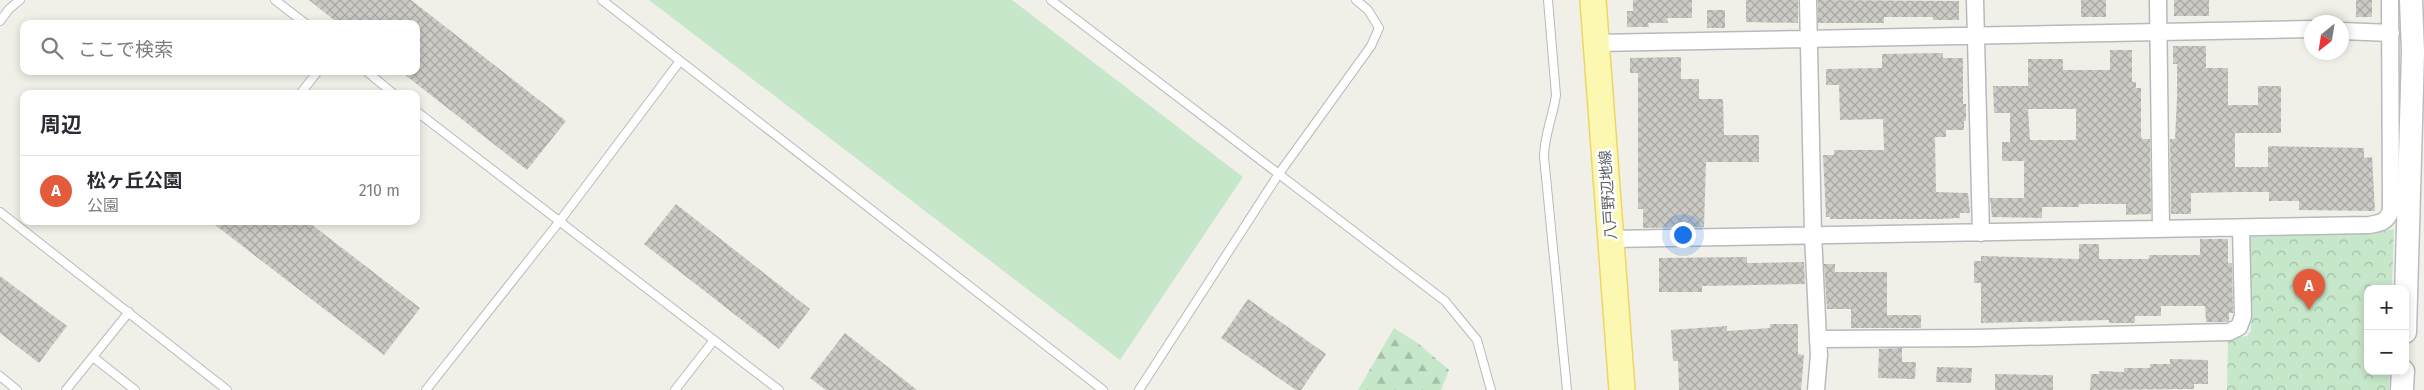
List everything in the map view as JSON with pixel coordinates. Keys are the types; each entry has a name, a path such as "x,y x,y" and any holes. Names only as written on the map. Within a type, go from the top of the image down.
{"main road":[{"name":"八戸野辺地線","path":"1593,0 1622,390"}],"street":[{"path":"1808,0 1813,234 1819,355 1816,390"},
{"path":"1975,0 1981,233"},
{"path":"2158,0 2162,228"},
{"path":"1612,239 2240,228 2369,225 2381,223 2389,218 2391,210 2392,33 2390,0"},
{"path":"2405,330 2414,52 2411,0"},
{"path":"1597,44 2304,29"},
{"path":"2349,31 2392,33"},
{"path":"1818,338 1975,338 2229,332 2239,327 2243,316 2240,228"},
{"path":"2402,390 2403,375"}],"lane":[{"path":"0,21 9,9 20,0"},
{"path":"275,0 301,20"},
{"path":"602,0 1103,390"},
{"path":"1050,0 1445,302 1478,340 1491,390"},
{"path":"1139,390 1278,175 1371,46 1379,28 1368,10 1356,0"},
{"path":"1548,0 1556,95 1554,111 1544,141 1544,157 1567,390"},
{"path":"426,390 559,222 680,61"},
{"path":"303,90 315,75"},
{"path":"371,75 389,90"},
{"path":"420,118 779,390"},
{"path":"0,212 227,390"},
{"path":"66,390 129,312"},
{"path":"675,390 714,340"},
{"path":"93,357 135,390"},
{"path":"0,376 17,390"}],"green space":[{"path":"649,0 1012,0 1243,177 1120,360"},
{"path":"2394,229 2392,285 2364,285 2364,375 2390,375 2389,390 2227,390 2228,339 2247,336 2251,331 2249,237 2373,233"},
{"path":"1394,328 1419,344 1449,370 1441,390 1358,390"}],"building":[{"path":"309,0 411,0 566,121 527,170 405,75 420,75 420,20 334,20"},
{"path":"1633,0 1692,0 1692,18 1667,18 1668,23 1648,23 1649,27 1627,27 1627,11 1633,11"},
{"path":"1746,0 1798,0 1798,23 1746,22"},
{"path":"1818,0 1959,1 1959,20 1933,20 1933,17 1884,17 1884,23 1818,23"},
{"path":"2081,0 2106,0 2106,17 2081,17"},
{"path":"2174,0 2209,0 2209,16 2174,16"},
{"path":"2356,0 2372,0 2372,17 2356,17"},
{"path":"1707,10 1725,10 1725,28 1707,28"},
{"path":"2173,46 2206,46 2206,68 2228,68 2228,105 2258,105 2258,86 2281,86 2281,133 2235,133 2235,167 2268,167 2268,146 2364,148 2364,158 2372,157 2375,211 2299,210 2299,201 2269,201 2269,192 2238,192 2191,193 2191,214 2171,214 2170,139 2175,139 2177,97 2177,64 2173,64"},
{"path":"2110,50 2132,50 2132,82 2136,82 2136,88 2141,88 2141,136 2142,139 2150,139 2151,214 2126,215 2126,204 2079,204 2079,207 2042,207 2042,218 1992,217 1990,198 2024,198 2024,161 2002,161 2002,142 2010,142 2010,113 1994,113 1993,86 2028,86 2028,59 2063,59 2063,70 2110,70","holes":["2028,109 2076,109 2076,140 2030,140"]},
{"path":"1943,53 1943,58 1963,58 1963,104 1966,104 1966,121 1964,121 1964,130 1946,130 1946,137 1935,137 1936,192 1968,193 1970,213 1960,213 1960,218 1938,219 1830,219 1830,217 1826,217 1823,155 1834,155 1834,150 1884,150 1883,119 1840,120 1839,85 1826,85 1826,69 1882,68 1882,54"},
{"path":"1681,57 1681,79 1699,79 1699,99 1723,99 1724,135 1759,135 1759,162 1706,162 1704,227 1643,228 1643,209 1638,209 1638,73 1630,73 1630,58"},
{"path":"676,204 810,309 779,349 644,244"},
{"path":"215,225 312,225 420,308 384,355"},
{"path":"2200,239 2228,239 2228,263 2232,263 2233,313 2229,313 2229,321 2227,322 2206,322 2205,306 2161,306 2161,316 2135,316 2135,323 2109,323 2109,320 1981,323 1981,283 1974,283 1974,261 1981,261 1981,256 2079,259 2079,244 2099,244 2099,259 2149,259 2149,255 2200,255"},
{"path":"1747,257 1747,263 1804,262 1805,284 1702,286 1702,292 1659,292 1659,258"},
{"path":"1824,264 1835,264 1835,272 1887,272 1887,315 1921,315 1921,328 1851,328 1851,309 1827,309"},
{"path":"0,276 67,326 39,363 0,333"},
{"path":"1248,299 1326,354 1301,390 1296,390 1221,338"},
{"path":"1770,324 1798,324 1798,354 1804,355 1801,390 1679,390 1678,361 1673,361 1671,330 1727,326 1727,331 1770,328"},
{"path":"845,333 917,390 826,390 810,378"},
{"path":"1902,348 1902,362 1916,362 1915,379 1878,378 1879,349"},
{"path":"2170,359 2208,360 2208,384 2194,384 2194,389 2090,390 2091,374 2099,374 2099,371 2124,372 2124,368 2150,368 2150,364 2170,364"},
{"path":"1937,367 1972,368 1971,383 1936,382"},
{"path":"1995,374 2053,375 2053,390 1995,390"}],"place":[{"name":"松ヶ丘公園","path":"2309,310"}]}
